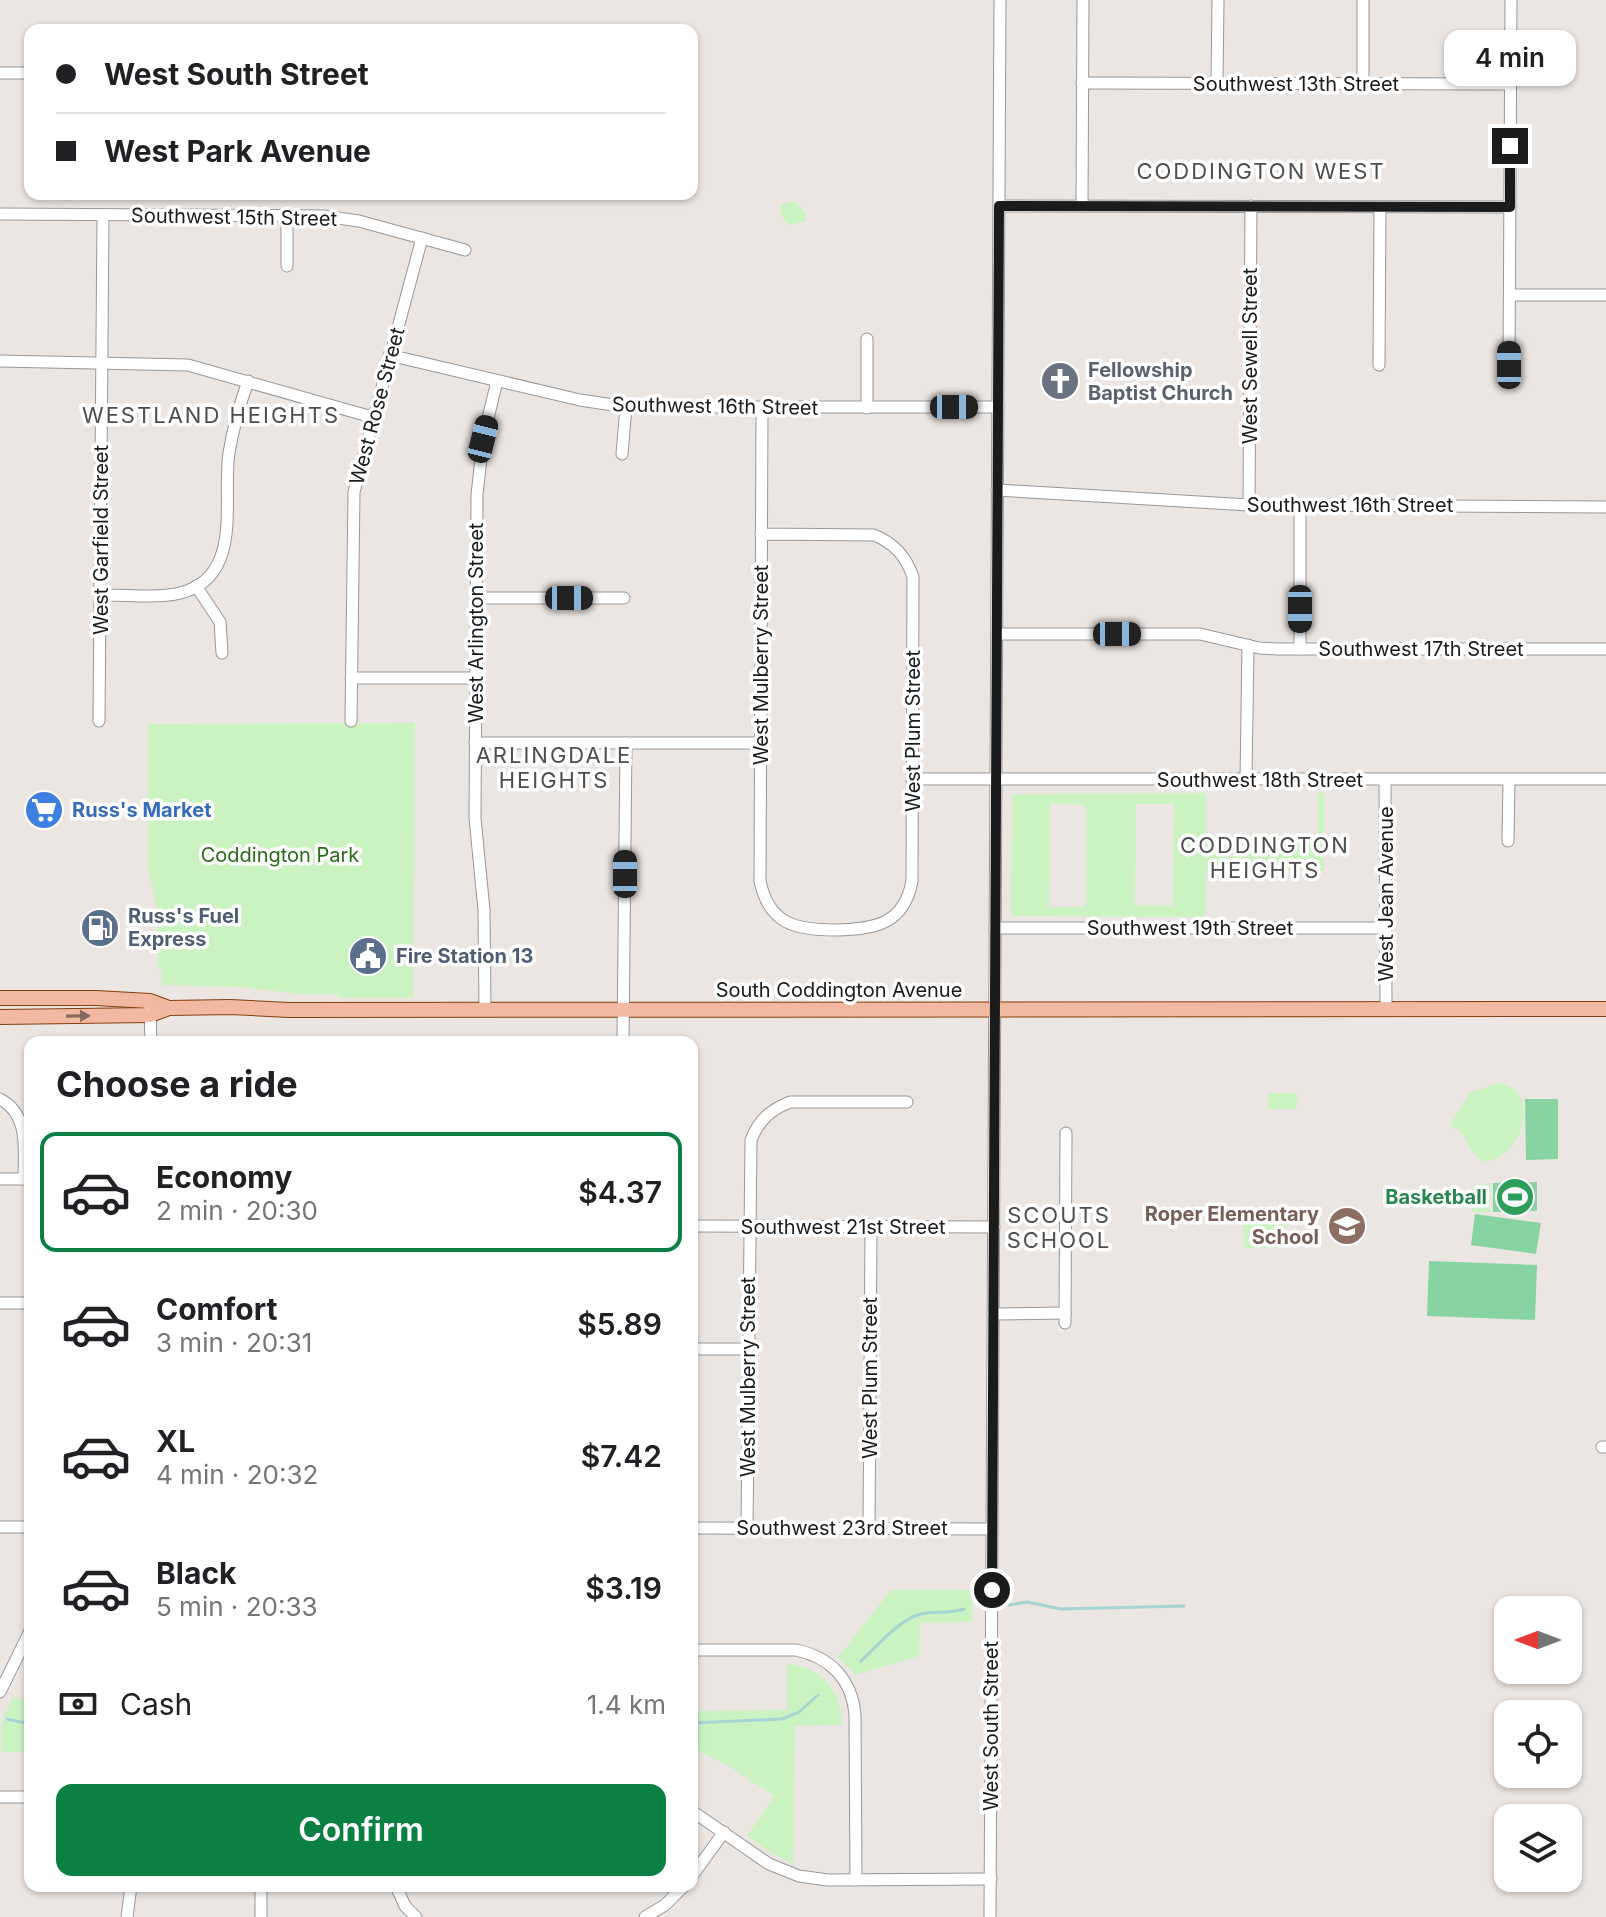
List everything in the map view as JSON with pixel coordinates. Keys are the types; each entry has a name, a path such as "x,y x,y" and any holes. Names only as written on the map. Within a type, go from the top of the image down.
{"main road":[{"name":"South Coddington Avenue","path":"0,998 150,1008"},
{"name":"South Coddington Avenue","path":"0,1017 150,1008 1606,1009"}],"street":[{"name":"West South Street","path":"990,1917 1000,0"},
{"path":"1082,206 1083,0"},
{"path":"1217,83 1218,0"},
{"path":"1363,0 1363,84"},
{"path":"1509,365 1511,0"},
{"path":"0,73 24,73"},
{"name":"Southwest 13th Street","path":"1082,83 1511,84"},
{"path":"999,206 1510,207"},
{"name":"West Sewell Street","path":"1249,505 1251,206"},
{"path":"1379,365 1380,207"},
{"name":"Southwest 15th Street","path":"0,214 287,215 347,219 465,250"},
{"name":"West Garfield Street","path":"99,721 103,215"},
{"path":"287,215 287,266"},
{"name":"West Rose Street","path":"351,721 354,492 422,238"},
{"path":"1510,295 1606,295"},
{"path":"867,339 867,408"},
{"name":"Southwest 16th Street","path":"389,355 580,400 626,407 998,407"},
{"path":"0,361 188,365 372,417"},
{"path":"101,595 174,594 196,586 217,565 223,553 229,454 248,381"},
{"name":"West Arlington Street","path":"485,1010 486,941 475,818 476,598 479,465 497,381"},
{"path":"622,454 626,407"},
{"name":"West Mulberry Street","path":"762,408 760,881 766,901 778,917 809,930 863,929 883,924 901,909"},
{"name":"Southwest 16th Street","path":"997,490 1249,505 1606,507"},
{"path":"1300,505 1300,649"},
{"name":"West Plum Street","path":"761,534 866,534 885,540 902,554 909,566 914,588 912,881 901,909"},
{"path":"196,586 220,622 222,653"},
{"path":"476,598 624,598"},
{"name":"Southwest 17th Street","path":"997,634 1200,634 1248,645 1300,649 1606,649"},
{"path":"1246,780 1248,645"},
{"path":"351,678 476,678"},
{"path":"475,743 760,743"},
{"path":"623,1036 626,743"},
{"name":"Southwest 18th Street","path":"913,779 1606,779"},
{"name":"West Jean Avenue","path":"1385,780 1386,1009"},
{"path":"1508,841 1509,780"},
{"name":"Southwest 19th Street","path":"995,928 1386,928"},
{"path":"150,1008 151,1036"},
{"path":"0,1099 14,1109 23,1126 24,1139"},
{"name":"West Mulberry Street","path":"747,1528 749,1149 759,1118 790,1102 907,1102"},
{"path":"993,1314 1065,1318 1066,1133"},
{"path":"0,1179 24,1179"},
{"name":"Southwest 21st Street","path":"698,1226 994,1227"},
{"name":"West Plum Street","path":"869,1528 871,1227"},
{"path":"0,1303 24,1303"},
{"path":"698,1349 748,1349"},
{"path":"0,1527 24,1527"},
{"name":"Southwest 23rd Street","path":"698,1528 992,1529"},
{"path":"0,1692 24,1644"},
{"path":"698,1650 796,1650 821,1658 845,1680 854,1704 856,1880"},
{"path":"0,1797 24,1797"},
{"path":"698,1815 769,1864 782,1871 816,1879 991,1879"},
{"path":"698,1868 724,1832"},
{"path":"127,1917 130,1892"},
{"path":"261,1892 261,1917"},
{"path":"398,1892 416,1917"},
{"path":"645,1917 665,1905 678,1892"}],"green space":[{"path":"795,201 806,214 806,221 788,225 780,214 782,204"},
{"name":"Coddington Park","path":"415,723 413,998 338,998 337,994 162,985 162,970 158,970 157,910 148,869 148,724"},
{"path":"1206,793 1207,836 1318,837 1318,793 1324,793 1324,870 1206,870 1205,917 1011,916 1012,794","holes":["1050,804 1086,805 1086,907 1049,907","1136,804 1174,804 1173,906 1135,905"]},
{"path":"1498,1083 1512,1088 1521,1097 1523,1123 1510,1148 1486,1162 1473,1152 1461,1132 1449,1126 1471,1092"},
{"path":"1268,1093 1297,1093 1297,1109 1268,1109"},
{"path":"1525,1099 1558,1099 1558,1159 1526,1160"},
{"name":"Basketball","path":"1537,1182 1537,1211 1493,1212 1493,1183"},
{"path":"1490,1184 1490,1212 1472,1212 1472,1188"},
{"path":"1475,1214 1541,1223 1536,1254 1471,1245"},
{"path":"1286,1217 1286,1248 1244,1248 1243,1218"},
{"path":"1429,1261 1537,1265 1535,1320 1427,1316"},
{"path":"891,1590 973,1590 972,1622 920,1623 919,1656 855,1675 838,1657"},
{"path":"787,1664 811,1670 828,1682 838,1701 842,1725 795,1726 793,1864 747,1836 774,1796 727,1765 698,1751 698,1711 787,1710"},
{"path":"13,1696 24,1701 24,1752 1,1752 2,1721"}],"waterway":[{"path":"1003,1606 1027,1602 1061,1609 1184,1606"},
{"path":"861,1661 905,1621 927,1613 964,1609"},
{"path":"698,1723 782,1719 799,1712 818,1695"},
{"path":"7,1719 24,1723"}],"place":[{"name":"Fellowship Baptist Church","path":"1060,381"},
{"name":"Russ's Market","path":"44,810"},
{"name":"Russ's Fuel Express","path":"100,928"},
{"name":"Fire Station 13","path":"368,956"},
{"name":"Basketball","path":"1515,1197"},
{"name":"Roper Elementary School","path":"1347,1226"}],"district":[{"name":"CODDINGTON WEST","path":"1261,171"},
{"name":"WESTLAND HEIGHTS","path":"211,415"},
{"name":"ARLINGDALE HEIGHTS","path":"554,768"},
{"name":"CODDINGTON HEIGHTS","path":"1265,858"},
{"name":"SCOUTS SCHOOL","path":"1059,1228"}],"route":[{"path":"992,1590 999,206 1510,207 1510,146"}]}
